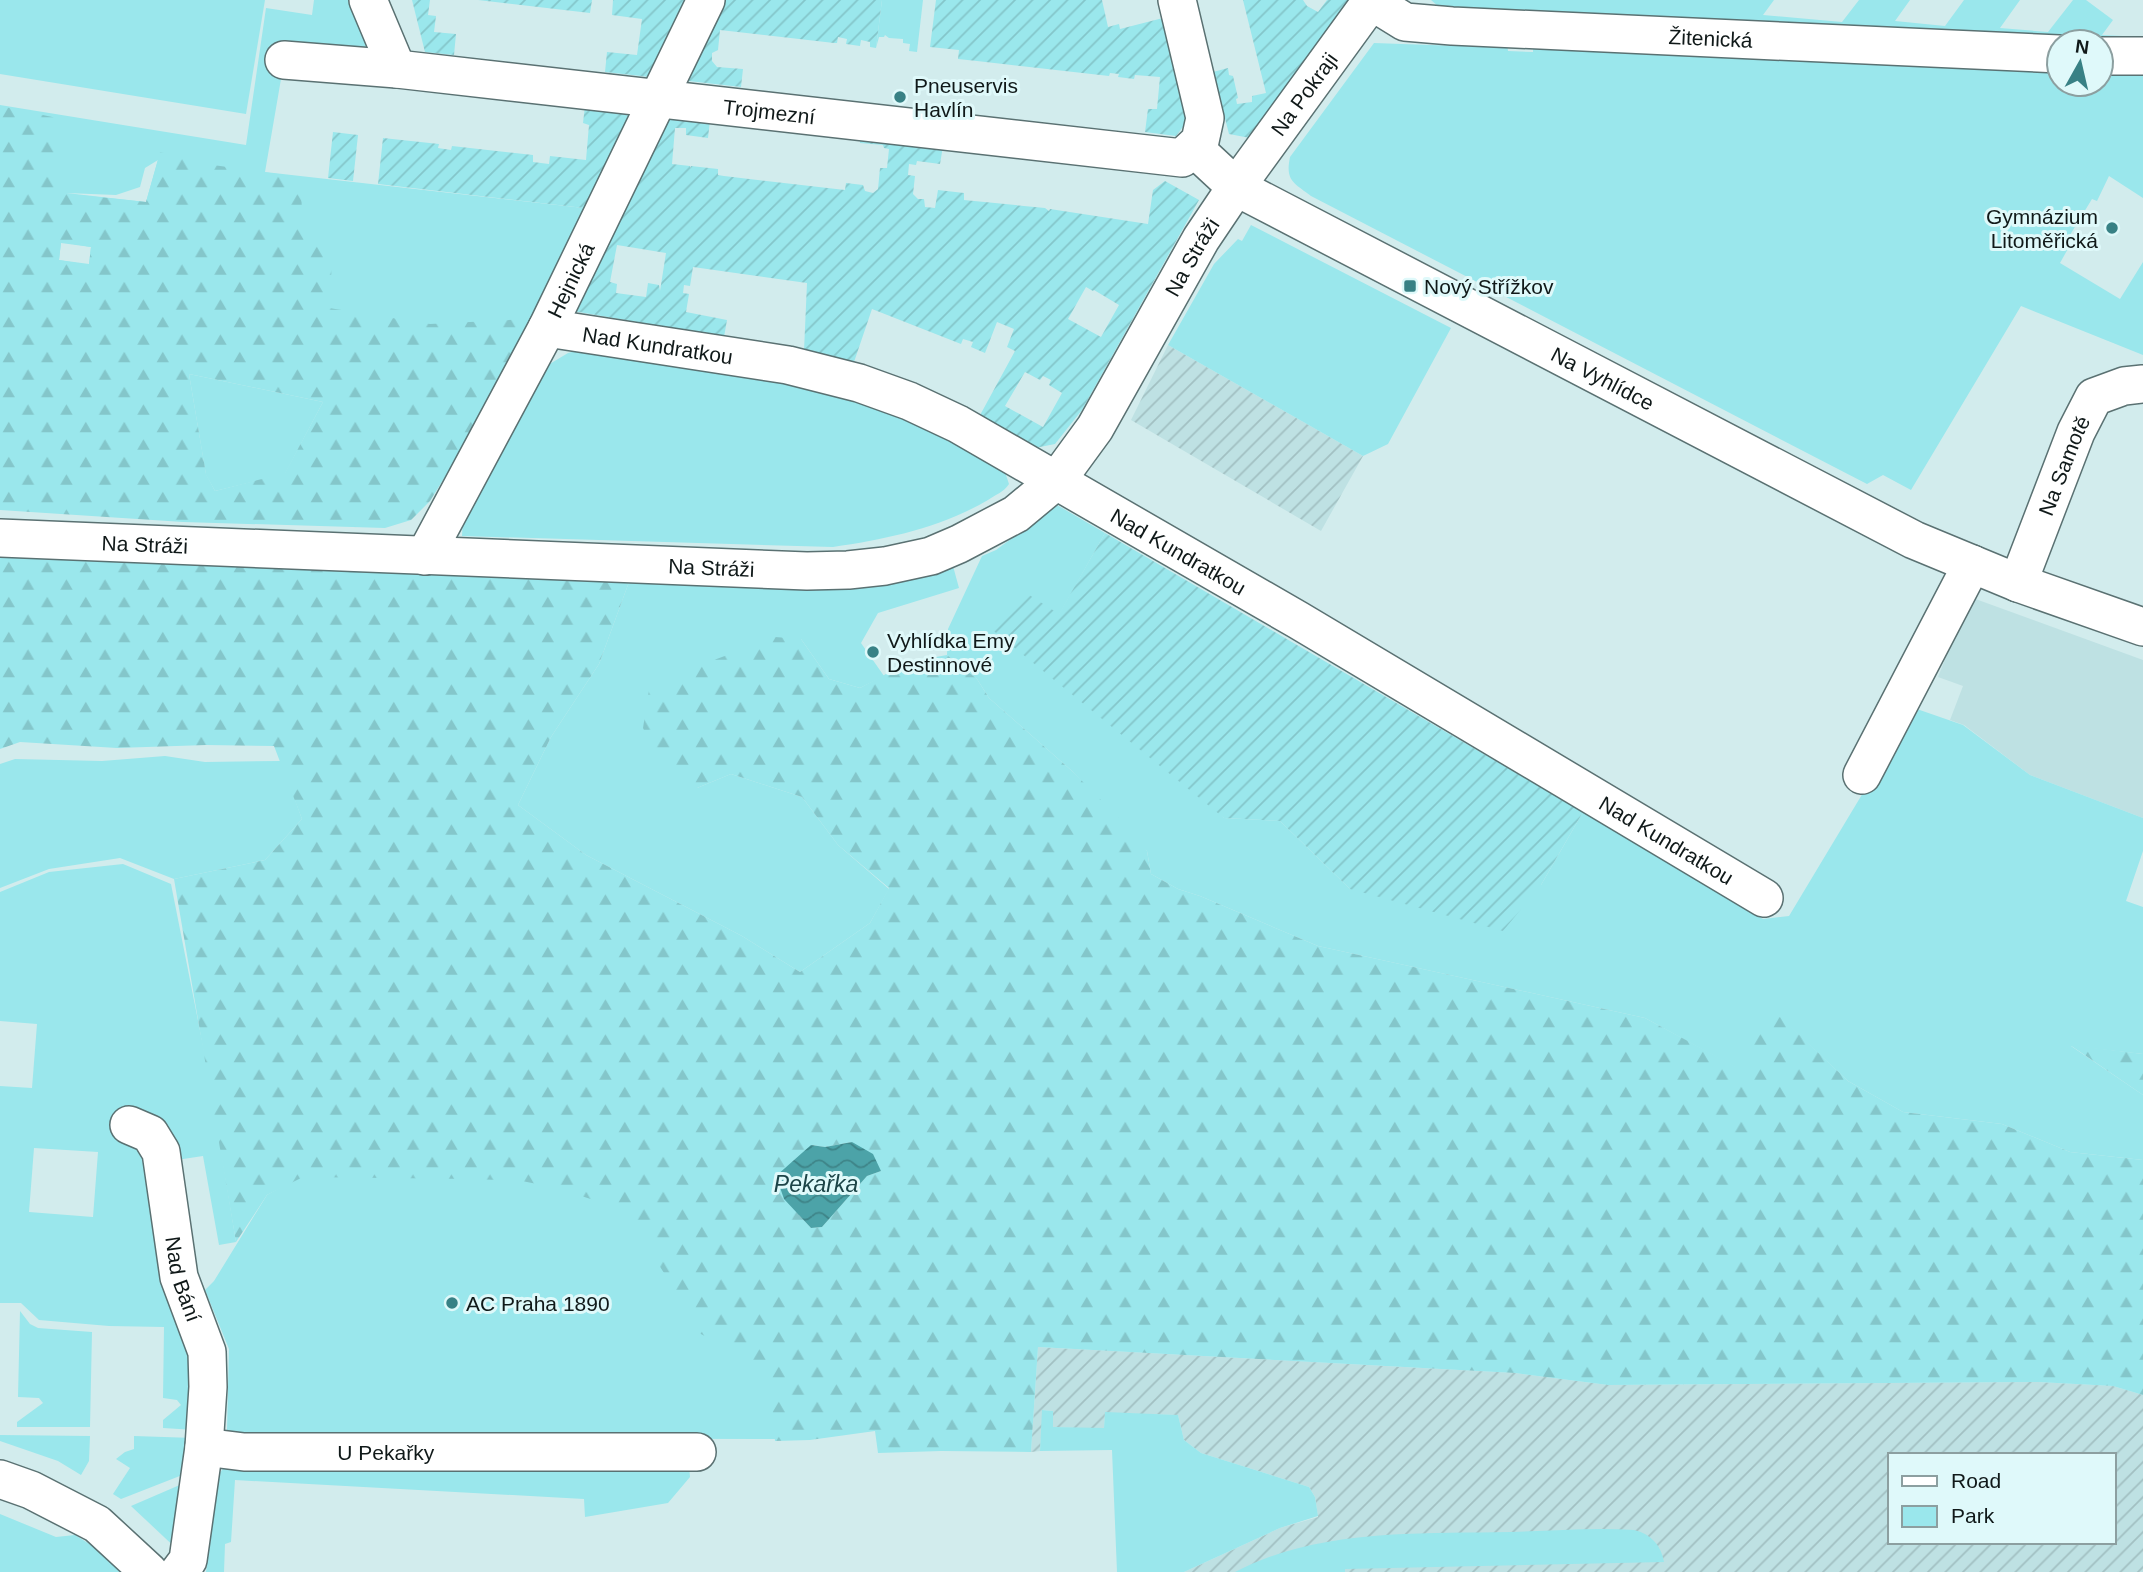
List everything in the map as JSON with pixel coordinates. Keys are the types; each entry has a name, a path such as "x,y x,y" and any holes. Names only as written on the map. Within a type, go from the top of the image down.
{"street":[{"path":"368,0 397,69"},
{"name":"Hejnická","path":"425,556 547,327 706,0"},
{"path":"1177,0 1206,118 1203,133 1194,148 1236,187"},
{"name":"Žitenická","path":"1371,0 1405,22 1452,26 2045,53"},
{"name":"Na Pokraji","path":"1236,187 1371,0"},
{"path":"2115,56 2143,56"},
{"name":"Trojmezní","path":"284,60 397,69 1182,158 1194,148"},
{"name":"Na Stráži","path":"0,538 807,571 860,569 931,556 1016,514 1057,480 1096,428 1201,239 1236,187"},
{"name":"Na Vyhlídce","path":"1236,187 1894,529 2018,583 2143,627"},
{"name":"Nad Kundratkou","path":"547,327 788,365 859,383 946,418 1298,620 1764,898"},
{"name":"Na Samotě","path":"2018,583 2076,432 2094,397 2124,386 2143,384"},
{"path":"1863,775 1972,564"},
{"name":"Nad Bání","path":"129,1125 150,1134 161,1152 178,1276 208,1352 204,1447"},
{"path":"179,1572 188,1560 204,1447"},
{"name":"U Pekařky","path":"204,1447 244,1452 697,1452"},
{"path":"0,1479 31,1490 97,1524 149,1572"}],"shaded area":[{"path":"1168,345 1363,456 1321,531 1131,420"},
{"path":"1970,597 2143,660 2143,818 2030,775 1964,725 1950,720 1963,686 1938,677"},
{"path":"1038,1347 1515,1373 1608,1385 2038,1382 2113,1386 2143,1395 2143,1572 1184,1572 1280,1528 1318,1517 1315,1497 1309,1487 1201,1453 1184,1440 1178,1415 1105,1413 1104,1429 1052,1427 1053,1411 1043,1410 1040,1451 1031,1452"}],"green space":[{"path":"0,0 265,0 246,114 0,74"},
{"path":"314,0 359,0 365,15 366,53 286,50 265,172 584,208 484,414 0,332 0,105 246,145 266,8 312,15","holes":["158,160 146,202 66,193 116,195 140,187 145,168","61,243 91,247 89,264 59,260"]},
{"path":"412,0 430,0 428,15 436,16 434,32 456,34 454,55 425,52"},
{"path":"478,0 592,0 590,13"},
{"path":"613,0 688,0 650,77 605,72 607,52 637,55 642,19 612,15"},
{"path":"720,0 882,0 876,48 870,47 870,42 861,40 860,46 846,44 847,39 838,37 837,43 834,43 720,30 718,50 712,53 712,61 717,67 743,69 741,87 680,80"},
{"path":"882,0 923,0 917,52 909,51 910,44 903,43 903,39 885,35 879,37 876,48"},
{"path":"936,0 1102,0 1108,27 1119,24 1120,29 1163,18 1188,120 1176,136 1145,132 1148,109 1157,109 1160,77 1135,75 1134,79 1118,77 1119,74 1110,73 1109,76 958,59 959,50 930,47"},
{"path":"1243,0 1303,0 1307,6 1318,12 1327,0 1350,0 1250,138 1229,134 1213,72 1228,68 1229,75 1233,76 1237,104 1252,102 1252,96 1266,93"},
{"path":"1431,0 1774,0 1763,15 1842,22 1859,0 1910,0 1895,21 1945,26 1964,0 2020,0 2000,28 2045,32 2045,39 1450,8 1438,6"},
{"path":"2073,0 2086,0 2113,20 2107,28 2051,28"},
{"path":"2115,36 2143,37 2143,45 2115,43"},
{"path":"1458,41 1507,43 1508,51 1533,52 1533,48 2045,71 2045,98 2115,98 2115,74 2143,73 2143,198 2109,176 2097,201 2092,199 2070,235 2074,238 2060,263 2120,299 2143,262 2143,355 2021,306 1911,490 1883,475 1867,484 1311,196 1292,181 1289,171 1290,157 1374,43 1458,46"},
{"path":"0,106 57,118 60,193 146,202 160,152 213,165 300,177 304,242 333,248 329,308 430,324 529,319 482,417 430,501 411,520 385,528 183,522 0,510","holes":["61,242 91,247 89,265 59,260","189,374 323,402 285,473 215,491 206,474"]},
{"path":"585,106 633,111 584,208 378,184 383,138 439,144 438,148 451,150 452,146 533,155 533,162 549,164 550,156 586,160 589,125 583,123"},
{"path":"663,115 710,120 708,138 686,135 686,128 675,128 672,164 718,169 718,175 724,176 845,190 846,183 863,185 865,191 873,193 878,189 880,168 887,168 889,149 883,145 860,143 860,137 943,146 940,164 917,161 916,165 909,164 908,175 915,176 913,194 918,199 924,199 925,207 935,208 938,190 964,193 964,200 1045,208 1049,211 1050,209 1148,224 1153,190 1165,181 1199,200 1082,410 1055,444 1035,448 979,417 1015,351 1007,347 1014,329 997,322 985,353 971,347 973,342 963,339 961,344 872,309 854,362 804,351 807,283 693,267 690,286 684,285 683,293 689,294 686,312 727,320 724,337 567,310","holes":["617,245 666,253 660,291 659,285 648,283 646,297 616,293 617,284 610,282","1086,287 1119,305 1101,337 1068,319","1025,372 1040,380 1043,376 1051,380 1049,385 1062,393 1043,427 1005,406"]},
{"path":"333,132 358,135 353,181 328,178"},
{"path":"1251,225 1451,328 1388,444 1363,456 1168,345 1214,264 1238,239 1242,241"},
{"path":"590,347 750,369 917,416 1005,472 1009,484 970,510 932,525 893,536 833,547 462,536 463,518 543,368 568,353"},
{"path":"189,374 323,402 285,474 215,491 206,475"},
{"path":"1057,505 1105,533 1059,615 1224,818 1280,821 1350,889 1541,885 1583,812 1763,919 1789,916 1914,708 1963,725 2030,775 2143,818 2143,851 2126,901 2143,907 2143,1054 2071,1046 2143,1095 2143,1160 2070,1152 2002,1124 1903,1112 1848,1081 1771,1009 1751,1076 1645,1018 1318,946 1178,889 1151,874 1147,851 1072,771 989,698 977,679 947,655 948,629 982,556 996,550"},
{"path":"1105,533 1583,812 1541,885 1503,931 1350,889 1280,821 1224,818 990,628 1023,591 1059,614"},
{"path":"0,557 629,582 599,664 551,737 518,805 586,855 742,936 800,972 870,923 889,888 838,845 802,797 731,774 697,788 659,763 643,728 649,690 714,660 775,637 801,639 829,679 860,688 908,662 947,655 977,679 989,698 1072,771 1139,838 1147,851 1151,874 1178,889 1318,946 1645,1018 1751,1075 1747,1040 1771,1008 1848,1081 1903,1112 2002,1124 2070,1152 2143,1160 2143,1395 2113,1386 2038,1382 1608,1385 1515,1373 1038,1347 1031,1452 878,1453 875,1431 810,1440 775,1441 769,1370 699,1333 646,1245 615,1207 557,1188 522,1181 303,1177 267,1195 236,1242 174,879 265,860 302,819 274,746 117,748 20,742 0,749","holes":["852,1142 881,1171 867,1176 822,1227 811,1228 799,1215 811,1145 825,1147"]},
{"path":"953,566 959,588 878,613 861,643 884,676 860,688 829,679 801,639 697,788 731,774 802,797 838,845 889,889 870,923 800,972 742,936 586,855 518,805 551,737 599,664 629,582 801,589 850,588 892,583"},
{"path":"165,756 205,762 281,761 302,819 265,860 174,879 120,858 49,869 0,888 0,764 15,759 102,761"},
{"path":"123,864 171,884 209,1076 236,1242 219,1245 203,1156 150,1164 191,1335 195,1430 163,1428 163,1420 181,1405 177,1400 163,1398 164,1327 39,1320 21,1303 0,1303 0,1086 32,1088 37,1024 0,1021 0,892 49,872","holes":["34,1148 98,1152 93,1217 29,1212"]},
{"path":"2070,1045 2143,1054 2143,1095"},
{"name":"AC Praha 1890","path":"578,1150 769,1351 776,1439 235,1438 227,1430 229,1349 205,1290 214,1281 267,1195 304,1174"},
{"path":"20,1311 30,1324 38,1328 92,1332 90,1427 17,1427 17,1422 43,1403 39,1398 18,1397"},
{"path":"1042,1410 1053,1411 1053,1427 1104,1428 1105,1412 1178,1415 1184,1440 1201,1453 1309,1487 1315,1497 1318,1516 1280,1528 1184,1572 1117,1572 1112,1450 1040,1451"},
{"path":"0,1435 90,1436 89,1461 81,1475 58,1461 0,1441"},
{"path":"134,1436 194,1438 190,1472 121,1499 113,1494 130,1468 116,1459 134,1449"},
{"path":"226,1465 689,1465 690,1477 668,1503 585,1517 584,1499 235,1480 231,1542 225,1544 224,1572 206,1572 218,1475"},
{"path":"189,1481 180,1552 131,1506"},
{"path":"0,1514 56,1537 75,1535 112,1558 123,1572 0,1572"},
{"path":"1634,1530 1654,1541 1664,1562 1345,1569 1345,1572 1235,1572 1301,1547 1370,1536"}],"water":[{"name":"Pekařka","path":"852,1142 873,1154 881,1171 867,1176 822,1227 811,1228 784,1199 776,1176 811,1145 825,1147"}],"place":[{"name":"Pneuservis Havlín","path":"900,97"},
{"name":"Gymnázium Litoměřická","path":"2112,228"},
{"name":"Nový Střížkov","path":"1410,286"},
{"name":"Vyhlídka Emy Destinnové","path":"873,652"},
{"name":"AC Praha 1890","path":"452,1303"}]}
